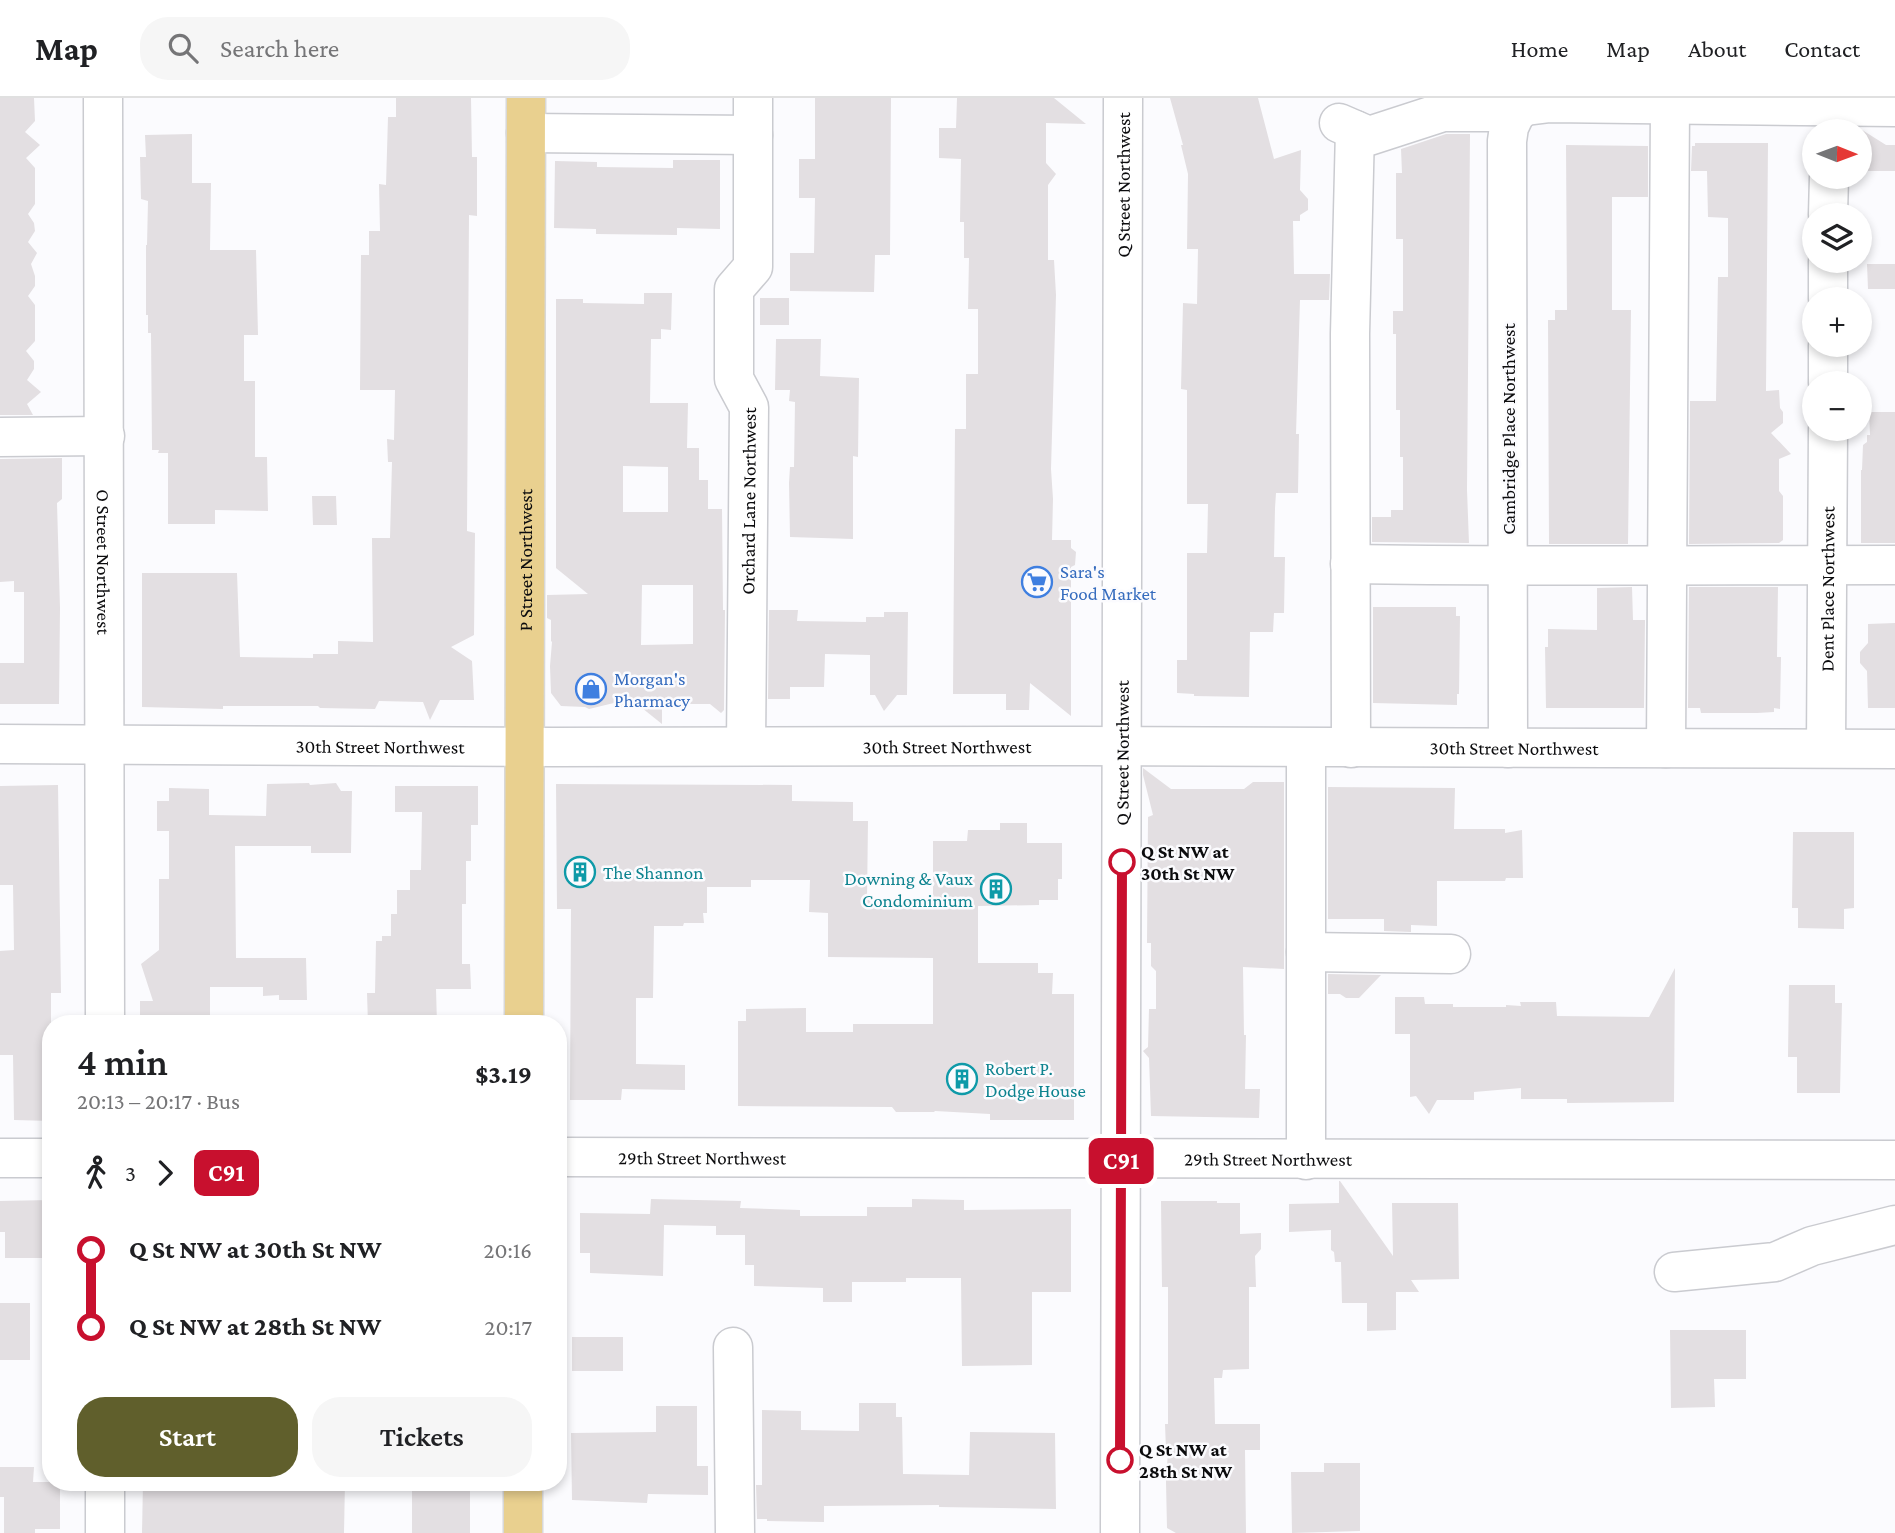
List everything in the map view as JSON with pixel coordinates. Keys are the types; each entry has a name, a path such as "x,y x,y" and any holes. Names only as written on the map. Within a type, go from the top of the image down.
{"main road":[{"name":"P Street Northwest","path":"524,1015 526,115"},
{"path":"523,1491 523,1533"}],"street":[{"name":"O Street Northwest","path":"103,98 105,1015"},
{"name":"Q Street Northwest","path":"1120,1533 1123,98"},
{"path":"1351,748 1347,126 1369,136 1443,112 1516,112 1525,106 1550,103 1725,102 1811,111 1895,107"},
{"path":"1666,748 1670,104"},
{"name":"Cambridge Place Northwest","path":"1508,748 1507,141 1509,127 1516,112"},
{"path":"526,115 753,116"},
{"name":"Orchard Lane Northwest","path":"746,746 749,407 734,379 734,289 752,267 753,116"},
{"path":"0,437 105,436"},
{"name":"Dent Place Northwest","path":"1826,748 1828,441"},
{"path":"1350,564 1508,567 1895,565"},
{"name":"30th Street Northwest","path":"0,744 1895,749"},
{"path":"1306,748 1306,1160"},
{"path":"1306,952 1451,954"},
{"name":"29th Street Northwest","path":"567,1157 1895,1160"},
{"path":"0,1158 42,1158"},
{"path":"1674,1272 1775,1262 1812,1246 1895,1225"},
{"path":"733,1347 735,1533"},
{"path":"105,1491 105,1533"}],"building":[{"path":"0,98 34,98 35,121 25,132 40,145 26,158 35,168 35,204 28,214 34,223 35,231 28,242 37,253 31,264 35,286 28,296 35,305 35,341 26,351 34,361 34,369 27,380 41,392 27,404 33,415 0,415"},
{"path":"396,98 471,98 472,157 477,157 477,216 469,215 467,531 475,533 474,635 451,647 472,661 474,700 440,700 430,720 423,702 379,701 375,709 318,706 223,706 223,709 142,707 142,573 237,573 240,657 313,658 313,654 338,654 338,641 373,642 372,538 390,538 392,462 388,462 387,439 394,440 395,390 360,390 361,255 369,255 369,231 380,231 379,184 386,185 388,117 396,117"},
{"path":"815,98 891,98 890,255 875,255 874,292 790,291 790,253 814,253 815,198 799,198 799,159 815,159"},
{"path":"957,98 1054,98 1086,124 1046,123 1046,163 1056,174 1048,185 1048,260 1054,260 1056,295 1051,469 1052,540 1071,540 1071,548 1076,552 1075,565 1071,567 1071,716 1030,683 1029,710 1006,710 1006,694 953,694 955,429 966,429 966,374 978,374 978,309 968,309 969,258 964,258 964,222 960,222 961,159 939,158 939,128 956,128"},
{"path":"1170,98 1258,98 1274,159 1301,150 1300,190 1308,199 1308,210 1300,215 1300,221 1293,221 1294,274 1330,274 1329,300 1300,300 1296,434 1299,434 1298,493 1276,493 1275,508 1274,557 1285,557 1284,613 1274,613 1273,632 1250,632 1249,697 1177,693 1177,660 1187,660 1187,553 1207,553 1208,504 1187,504 1187,390 1181,389 1183,303 1197,304 1198,249 1187,249 1188,174"},
{"path":"192,134 192,183 211,183 210,250 256,250 258,335 244,335 244,381 255,381 255,457 267,457 268,511 215,510 215,524 168,524 168,453 152,450 151,333 148,333 146,315 148,201 141,199 140,157 146,157 145,135"},
{"path":"1446,134 1470,134 1467,490 1469,543 1372,542 1372,517 1391,517 1391,510 1403,510 1403,457 1400,457 1400,410 1396,410 1396,334 1393,334 1393,311 1403,311 1403,239 1396,239 1396,173 1402,173 1401,149"},
{"path":"1872,136 1886,145 1895,145 1895,171 1872,171"},
{"path":"1695,143 1768,143 1766,391 1779,390 1783,423 1771,433 1791,454 1779,459 1779,491 1783,496 1783,540 1779,543 1689,544 1690,401 1716,401 1718,277 1728,277 1728,218 1708,217 1707,171 1691,171 1692,146 1695,146"},
{"path":"1566,145 1648,146 1648,197 1612,197 1612,310 1631,310 1628,544 1549,544 1548,320 1555,320 1555,310 1567,310"},
{"path":"673,160 720,160 720,229 677,228 677,235 596,234 596,229 554,228 555,161 597,162 597,167 673,168"},
{"path":"1872,264 1895,264 1895,289 1868,287 1867,273 1872,273"},
{"path":"644,293 672,293 671,330 661,329 661,339 651,339 650,403 688,403 687,448 699,448 699,480 708,480 708,509 722,509 724,710 721,713 710,704 662,704 662,724 642,708 618,708 618,702 589,709 561,706 551,693 551,620 547,618 547,595 588,594 556,568 556,299 583,299 583,303 644,304","holes":["623,466 668,467 668,512 623,512","642,585 693,585 693,644 641,645"]},
{"path":"760,298 789,298 789,325 760,325"},
{"path":"776,339 821,339 820,376 859,378 858,457 853,456 853,539 790,537 789,483 790,467 794,467 795,402 789,401 790,390 775,390"},
{"path":"1872,412 1895,412 1895,543 1861,543 1861,470 1863,445 1872,441"},
{"path":"62,458 62,499 57,503 59,704 0,704 0,663 24,663 24,592 14,592 14,581 0,582 0,459"},
{"path":"312,496 336,496 337,525 313,525"},
{"path":"1632,587 1633,620 1645,620 1644,708 1546,708 1545,647 1548,647 1548,629 1597,630 1597,588"},
{"path":"1689,587 1778,587 1777,657 1781,657 1780,709 1757,713 1701,713 1700,708 1688,708"},
{"path":"1373,607 1456,607 1456,616 1460,616 1457,705 1373,703"},
{"path":"769,610 798,610 797,621 866,622 866,617 884,617 884,612 908,612 907,695 897,695 884,711 875,695 870,695 870,655 825,654 824,687 790,687 790,699 768,699"},
{"path":"1895,623 1895,708 1868,708 1867,671 1860,663 1860,652 1868,643 1868,624"},
{"path":"1143,768 1171,789 1244,789 1253,782 1284,782 1284,969 1243,967 1245,1089 1260,1089 1259,1118 1151,1116 1149,1058 1143,1051 1148,1047 1149,1009 1156,1009 1156,971 1151,966 1151,943 1147,943 1148,817 1153,815"},
{"path":"336,783 341,791 352,791 351,853 311,853 311,846 235,846 236,958 306,958 307,1000 279,1000 279,995 263,996 263,987 210,987 210,1015 140,1015 140,1001 153,1001 141,964 159,950 159,879 169,879 169,831 157,831 157,801 169,801 169,788 209,789 209,815 266,816 267,784"},
{"path":"556,784 792,785 792,801 853,802 853,821 868,821 867,900 933,900 933,841 967,841 968,830 1000,830 1000,823 1027,823 1027,843 1062,843 1062,879 1058,879 1058,900 1039,900 1039,905 978,906 978,963 1038,963 1038,973 1053,973 1052,994 1074,994 1074,1120 990,1120 990,1114 896,1112 892,1107 738,1106 738,1021 746,1021 746,1009 806,1008 806,1032 853,1032 853,1024 933,1024 933,958 828,957 828,913 809,912 810,880 751,880 751,887 707,887 707,913 703,913 704,923 654,926 653,998 636,998 636,1064 685,1065 685,1090 622,1089 621,1100 570,1100 571,909 557,909"},
{"path":"58,785 61,993 51,993 51,1015 42,1015 42,1121 14,1120 13,1055 0,1055 0,951 14,950 13,885 0,885 0,786"},
{"path":"395,786 478,786 478,825 471,825 471,861 466,861 466,904 462,904 462,964 470,964 471,989 436,989 437,1015 368,1015 367,993 375,993 376,941 382,941 382,936 391,936 391,914 397,914 397,890 410,890 410,870 421,870 422,812 395,812"},
{"path":"1328,787 1455,788 1454,829 1505,829 1505,833 1522,830 1523,878 1506,878 1505,881 1437,881 1437,926 1411,925 1411,932 1384,931 1384,919 1328,919"},
{"path":"1793,832 1854,832 1854,908 1844,909 1844,929 1798,928 1798,908 1792,908"},
{"path":"1675,968 1674,1102 1567,1103 1567,1099 1521,1099 1521,1088 1474,1092 1474,1100 1437,1100 1429,1114 1416,1096 1410,1097 1410,1034 1395,1034 1395,997 1424,997 1425,1004 1453,1004 1453,1007 1506,1007 1521,1006 1520,1002 1556,1002 1557,1016 1649,1017"},
{"path":"1328,974 1381,975 1359,998 1346,998 1340,994 1328,994"},
{"path":"1789,985 1835,985 1835,1003 1842,1003 1840,1093 1797,1093 1797,1057 1788,1057"},
{"path":"1339,1181 1393,1256 1392,1203 1458,1203 1459,1279 1411,1280 1419,1292 1396,1292 1396,1330 1367,1331 1367,1303 1342,1303 1341,1262 1335,1262 1334,1252 1331,1250 1331,1230 1289,1232 1289,1204 1339,1203"},
{"path":"651,1199 741,1201 740,1208 800,1210 800,1216 867,1216 867,1207 912,1207 912,1199 964,1200 964,1210 1071,1209 1071,1292 1032,1292 1032,1365 962,1366 961,1278 852,1282 852,1302 823,1302 823,1288 754,1286 754,1265 745,1265 745,1235 716,1235 716,1226 664,1225 663,1276 590,1273 590,1253 580,1253 580,1213 650,1214"},
{"path":"42,1200 42,1258 5,1258 5,1232 0,1232 0,1201"},
{"path":"1161,1201 1240,1203 1240,1234 1261,1233 1261,1249 1255,1256 1256,1287 1249,1287 1249,1369 1223,1370 1222,1378 1214,1378 1215,1424 1260,1424 1260,1450 1245,1450 1246,1533 1176,1533 1167,1528 1168,1450 1165,1424 1168,1424 1168,1287 1162,1287"},
{"path":"0,1303 30,1303 30,1360 0,1360"},
{"path":"1670,1330 1746,1330 1746,1379 1714,1379 1715,1407 1671,1408"},
{"path":"572,1337 623,1337 623,1371 572,1371"},
{"path":"859,1403 896,1403 896,1417 902,1417 903,1474 969,1475 970,1432 1055,1433 1056,1509 939,1505 824,1506 824,1522 757,1519 756,1485 762,1485 762,1410 801,1411 801,1430 859,1431"},
{"path":"656,1406 697,1406 697,1466 708,1466 708,1495 648,1494 647,1503 572,1500 571,1433 656,1432"},
{"path":"1324,1463 1360,1463 1360,1531 1292,1533 1291,1472 1324,1472"},
{"path":"0,1467 34,1467 33,1482 42,1482 42,1491 60,1491 60,1529 35,1529 35,1533 4,1533 4,1497 0,1497"},
{"path":"143,1491 345,1491 344,1533 142,1533"},
{"path":"412,1491 470,1491 470,1533 412,1533"}],"bus line":[{"name":"C91","path":"1120,1460 1122,862"}],"place":[{"name":"Sara's Food Market","path":"1037,582"},
{"name":"Morgan's Pharmacy","path":"591,689"},
{"name":"Q St NW at 30th St NW","path":"1122,862"},
{"name":"The Shannon","path":"580,872"},
{"name":"Downing & Vaux Condominium","path":"996,889"},
{"name":"Robert P. Dodge House","path":"962,1079"},
{"name":"Q St NW at 28th St NW","path":"1120,1460"}]}
